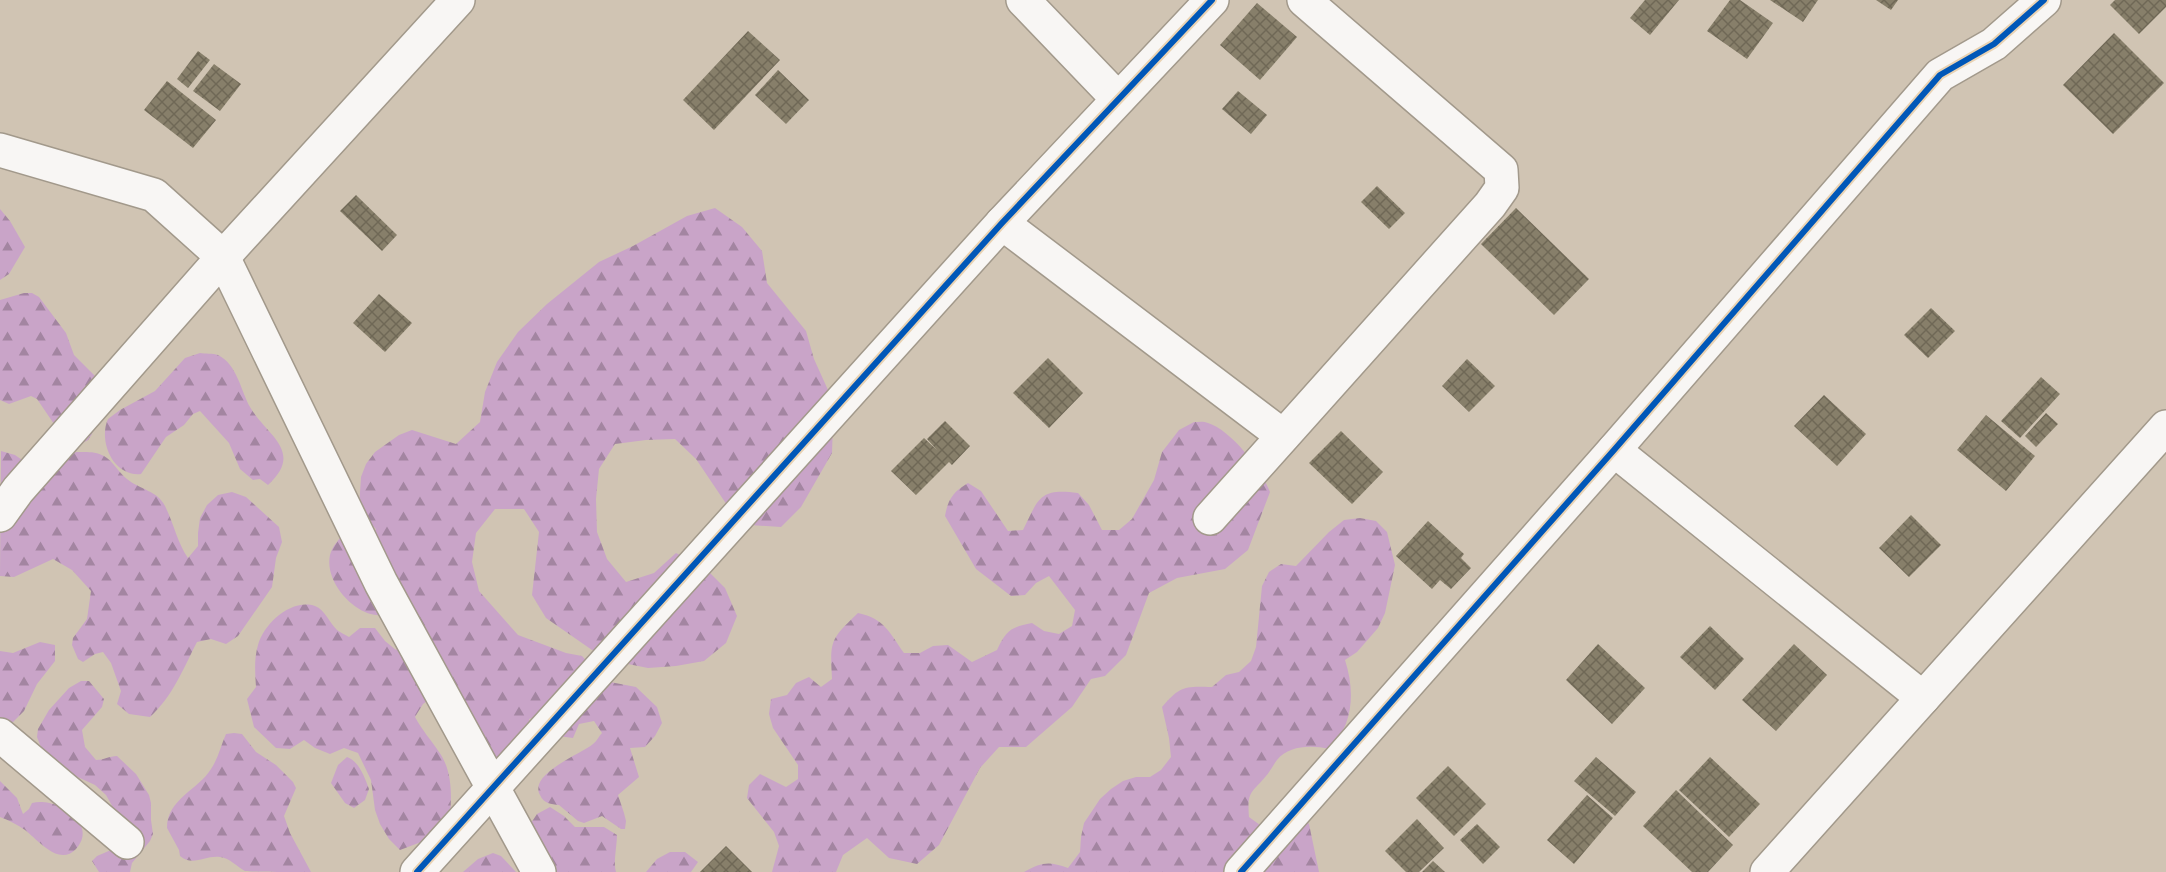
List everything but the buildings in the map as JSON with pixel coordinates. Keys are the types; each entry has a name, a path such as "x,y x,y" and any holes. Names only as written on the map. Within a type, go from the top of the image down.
{"street":[{"path":"0,514 18,490 223,257 458,0"},
{"path":"1023,0 1118,99"},
{"path":"417,872 492,786 1002,223 1212,0"},
{"path":"1210,518 1490,205 1502,188 1500,170 1304,0"},
{"path":"1240,872 1614,450 1940,75 1994,44 2044,0"},
{"path":"0,150 154,195 223,257 381,583 539,872"},
{"path":"1002,223 1282,436"},
{"path":"1767,872 2166,427"},
{"path":"1614,450 1923,699"},
{"path":"0,735 127,842"}],"green space":[{"path":"715,208 742,227 762,251 767,283 806,331 814,359 828,390 833,421 832,453 801,507 781,527 750,525 729,508 696,459 675,439 615,444 599,469 596,499 597,532 607,559 626,582 654,573 676,553 703,566 725,588 737,616 726,643 704,661 676,666 648,668 618,662 592,650 546,618 532,595 539,532 524,509 495,509 476,533 472,562 479,591 518,635 566,653 582,656 605,681 636,687 657,707 662,723 655,736 645,747 630,748 639,777 618,795 626,821 625,829 621,829 602,816 584,823 578,821 559,805 546,802 540,795 538,787 548,772 593,744 602,733 594,721 579,724 573,738 558,736 541,715 529,719 534,734 504,781 434,696 423,704 415,717 439,752 449,774 450,816 429,839 400,850 389,839 380,824 375,810 371,780 358,753 344,748 330,754 315,748 304,740 290,749 276,748 254,727 247,699 256,687 256,655 261,637 266,628 280,614 306,604 318,608 337,630 349,637 360,628 375,628 396,650 402,637 384,616 367,613 344,597 334,581 329,564 336,542 346,532 371,539 376,529 359,508 361,477 366,464 375,452 399,435 412,430 456,444 480,422 485,392 497,362 518,332 547,304 599,262 687,216"},
{"path":"0,209 25,247 9,274 0,280"},
{"path":"32,293 39,297 66,333 74,355 103,384 93,420 92,434 81,444 74,443 54,424 37,399 31,396 9,404 0,400 0,300"},
{"path":"200,353 218,355 230,365 250,407 279,444 283,453 283,462 279,473 268,485 260,479 253,480 240,469 229,443 200,411 193,414 184,425 166,437 141,474 123,470 110,456 105,437 108,419 155,391 185,358"},
{"path":"1194,422 1205,422 1217,427 1236,442 1253,462 1270,492 1248,550 1225,569 1177,578 1149,593 1126,655 1105,676 1091,679 1072,707 1026,747 999,747 980,768 939,845 917,864 889,858 867,838 843,855 836,872 772,872 779,846 774,832 747,798 749,785 760,774 786,787 798,779 798,765 773,728 769,714 771,699 787,695 796,683 809,677 821,687 832,679 831,656 834,642 837,635 858,613 880,623 904,653 920,653 933,646 948,645 972,662 997,650 1006,634 1019,626 1032,623 1044,631 1059,634 1072,626 1075,610 1049,576 1036,583 1025,595 1011,596 976,569 945,516 955,493 968,483 981,491 1008,531 1023,530 1037,503 1048,494 1078,493 1089,505 1102,530 1119,530 1132,519 1154,480 1162,452 1179,430"},
{"path":"1,451 15,455 41,473 55,469 76,452 101,454 127,479 162,501 188,558 198,546 200,518 207,505 218,495 232,492 246,497 279,527 282,542 276,558 272,587 238,636 226,644 211,639 197,642 171,691 150,717 129,714 117,704 121,691 111,663 103,652 83,662 78,659 72,645 73,638 87,619 91,591 72,570 53,559 14,577 0,576"},
{"path":"1360,518 1376,521 1387,532 1395,565 1385,613 1378,628 1357,652 1345,660 1351,695 1348,718 1337,740 1329,749 1301,747 1282,755 1254,790 1249,802 1249,817 1260,825 1271,815 1299,813 1309,824 1319,872 1024,872 1046,864 1068,868 1080,852 1084,823 1100,799 1123,781 1136,777 1150,777 1161,770 1171,757 1162,707 1178,691 1189,687 1212,687 1226,675 1239,672 1251,661 1256,647 1262,586 1269,572 1281,564 1296,566 1344,520"},
{"path":"40,642 55,645 55,661 37,684 24,711 13,722 0,722 0,651 13,653"},
{"path":"81,681 89,681 104,699 102,707 82,730 85,747 96,760 117,756 136,774 149,795 153,834 132,863 130,872 99,872 92,861 97,856 118,847 115,811 106,795 95,785 56,767 42,750 37,737 38,729 49,710 69,688"},
{"path":"226,734 242,734 256,752 276,765 293,782 296,788 284,816 290,833 311,872 245,871 224,858 190,861 180,856 167,828 168,818 177,802 211,769"},
{"path":"347,757 358,766 369,789 365,800 354,808 345,803 331,783 338,765"},
{"path":"0,781 17,798 23,814 32,803 41,802 52,804 72,814 79,821 82,830 82,839 76,849 69,854 56,854 22,828 0,817"},
{"path":"550,807 575,827 604,827 617,835 616,872 537,872 529,826 537,814"},
{"path":"670,852 685,852 698,862 691,872 646,872 657,859"},
{"path":"493,853 501,856 516,872 463,872 478,859"}],"cycle path":[{"path":"417,872 1002,223 1212,0"},
{"path":"1241,872 1614,450 1940,75 1994,44 2044,0"}]}
